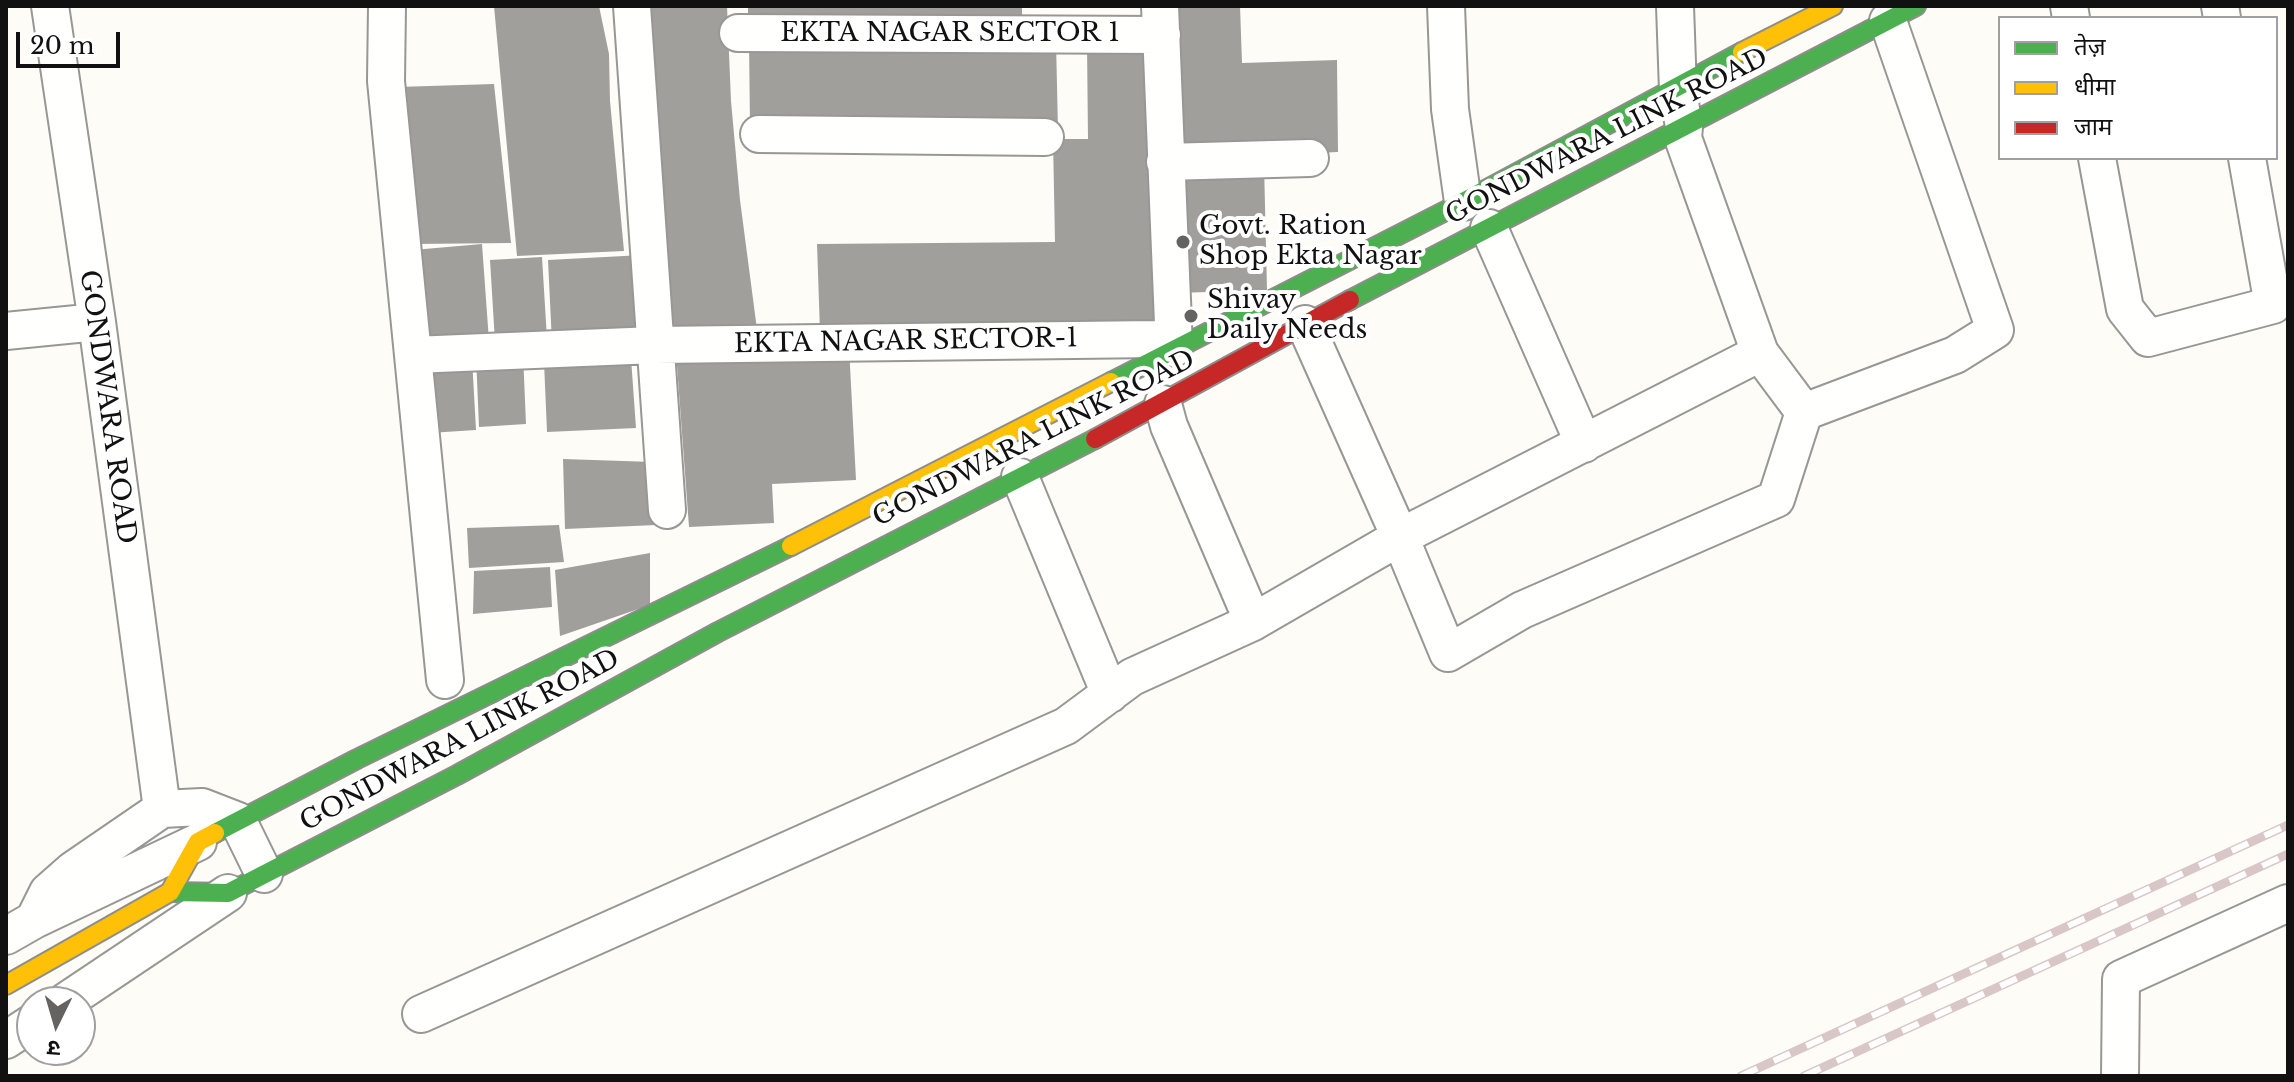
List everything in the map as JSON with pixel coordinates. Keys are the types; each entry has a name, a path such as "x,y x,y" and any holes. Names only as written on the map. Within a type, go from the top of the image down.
{"street":[{"name":"GONDWARA ROAD","path":"50,6 97,322 162,809"},
{"path":"387,6 386,81 445,680"},
{"path":"632,6 667,510"},
{"path":"1446,6 1450,109 1463,202"},
{"path":"1675,6 1683,138 1760,353 1804,412"},
{"path":"20,928 733,576 1165,344 1463,202 1678,85 1833,6"},
{"path":"1804,412 1955,355 1995,330 1902,13"},
{"name":"GONDWARA LINK ROAD","path":"170,892 228,893 457,775 718,632 1163,404 1305,324 1902,13"},
{"path":"1161,21 1165,344"},
{"name":"EKTA NAGAR SECTOR 1","path":"738,33 1161,21"},
{"path":"759,134 1045,137"},
{"path":"1165,162 1310,158"},
{"path":"2097,160 2125,309 2148,338 2281,302 2247,160"},
{"path":"1489,228 1584,444"},
{"path":"6,331 97,322"},
{"path":"1305,324 1448,653 1522,610 1776,499 1804,412"},
{"name":"EKTA NAGAR SECTOR-1","path":"413,355 655,345 1165,344"},
{"path":"421,1014 1066,726 1132,677 1253,622 1400,537 1760,353"},
{"path":"1163,404 1169,426 1253,622"},
{"path":"1020,477 1110,694"},
{"path":"20,928 48,892 73,870 162,809 202,807 238,821 264,874"},
{"path":"6,985 170,892 198,842"},
{"path":"89,986 228,893"},
{"path":"2120,1076 2121,979 2288,903"}],"building":[{"path":"494,6 599,6 609,54 610,101 624,251 517,256"},
{"path":"637,6 727,6 740,200 758,337 655,339"},
{"path":"748,6 1022,6 1022,30 748,28"},
{"path":"1169,6 1240,6 1242,63 1337,60 1338,152 1174,159"},
{"path":"749,41 1056,41 1058,130 750,126"},
{"path":"1157,43 1165,329 820,332 817,244 1055,242 1053,139 1088,139 1087,44"},
{"path":"494,84 511,243 413,244 397,87"},
{"path":"1264,164 1267,290 1177,293 1174,166"},
{"path":"482,244 489,341 420,347 413,250"},
{"path":"643,255 648,338 552,343 548,260"},
{"path":"542,257 547,339 495,342 490,260"},
{"path":"849,347 856,480 772,484 774,523 689,527 676,352"},
{"path":"523,354 526,424 479,427 476,356"},
{"path":"472,358 476,430 429,433 425,361"},
{"path":"631,358 636,428 547,432 544,362"},
{"path":"563,459 653,462 656,525 565,529"},
{"path":"559,525 564,562 469,568 467,528"},
{"path":"650,553 650,605 560,636 555,570"},
{"path":"550,567 552,607 473,614 474,571"}],"railway":[{"path":"1741,1076 2288,825"},
{"path":"1804,1076 2288,854"}],"traffic: fast":[{"path":"1350,300 1916,6"},
{"path":"1111,382 1463,202 1742,52"},
{"path":"170,892 228,893 457,775 718,632 1095,439"},
{"path":"215,833 357,759 791,546"}],"traffic: slow":[{"path":"1742,52 1833,6"},
{"path":"791,546 1111,382"},
{"path":"6,985 170,892 198,842 215,833"}],"traffic: jam":[{"path":"1095,439 1350,300"}],"place":[{"name":"Govt. Ration Shop Ekta Nagar","path":"1183,242"},
{"name":"Shivay Daily Needs","path":"1191,316"}]}
